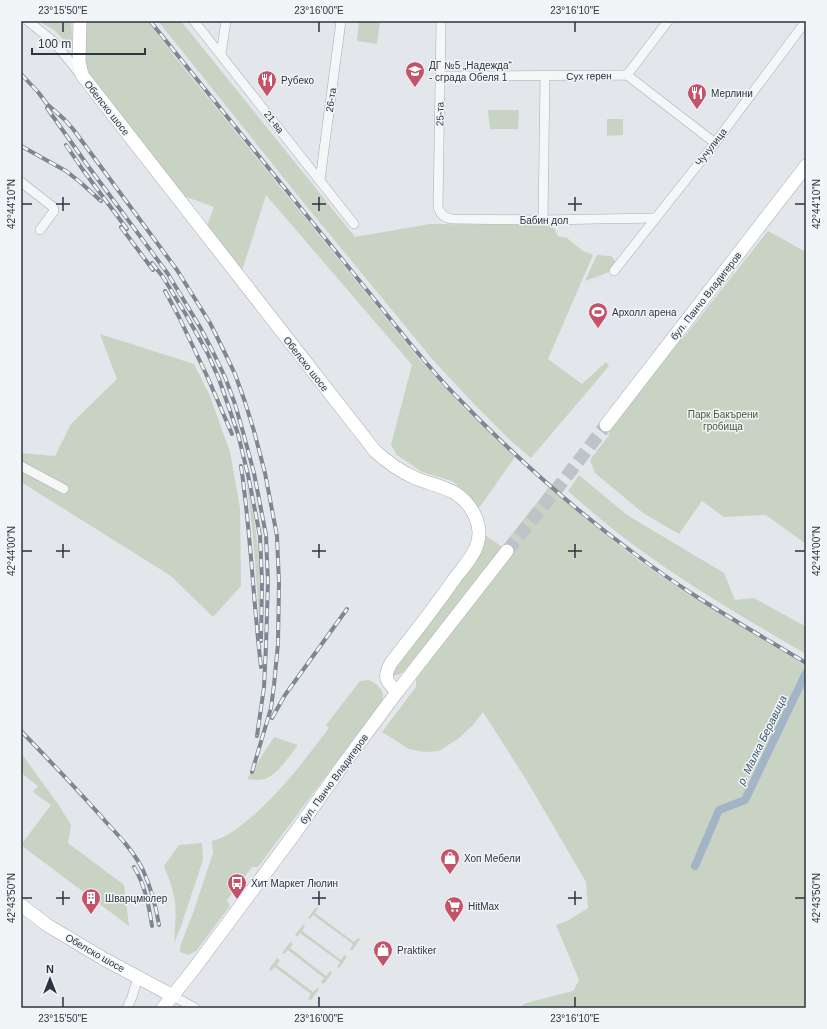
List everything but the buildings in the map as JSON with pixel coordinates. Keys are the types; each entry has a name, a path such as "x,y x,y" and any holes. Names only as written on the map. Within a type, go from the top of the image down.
{"street":[{"path":"80,21 79,61 82,75"},
{"name":"21-ва","path":"194,21 354,224"},
{"path":"221,54 226,21"},
{"name":"26-та","path":"320,180 341,21"},
{"name":"25-та","path":"438,207 441,21"},
{"path":"668,21 627,75 714,143"},
{"name":"Чучулица","path":"614,271 714,143 806,21"},
{"name":"Обелско шосе","path":"30,22 54,42 82,75 375,451 385,461 397,469 415,478 454,493 469,505 476,517 479,536 477,545 472,554 388,669 388,683 397,692"},
{"name":"Сух герен","path":"440,76 627,75"},
{"path":"543,220 545,76"},
{"name":"бул. Панчо Владигеров","path":"606,425 806,166"},
{"path":"21,182 53,207 54,211 40,230"},
{"name":"Бабин дол","path":"438,207 439,211 443,215 452,219 543,220 655,218"},
{"path":"21,466 64,489"},
{"name":"бул. Панчо Владигеров","path":"163,1008 193,970 397,692 507,551"},
{"name":"Обелско шосе","path":"21,905 47,925 104,959 173,996"},
{"path":"127,1008 138,977"},
{"path":"173,996 195,1008"}],"green space":[{"path":"43,21 71,21 73,45 71,49 69,49 54,30 42,23"},
{"path":"84,21 147,21 419,359 459,403 515,457 479,508 468,494 452,481 422,472 397,455 391,445 412,365 266,195 242,271 206,228 214,207 181,195 86,72"},
{"path":"158,21 181,21 355,237 430,224 541,225 553,226 558,236 567,238 583,251 593,255 548,359 582,384 606,362 609,366 531,458 511,441 474,404 433,360 299,197"},
{"path":"359,21 380,21 377,44 357,41"},
{"path":"488,110 519,110 518,129 490,129"},
{"path":"607,119 623,119 623,135 607,136"},
{"name":"Парк Бакърени гробища","path":"768,231 806,252 806,544 766,515 724,517 702,501 679,534 643,513 595,473 590,460 609,435 610,429 681,338 685,336"},
{"path":"597,255 611,256 617,263 611,271 585,281"},
{"path":"100,334 194,364 210,396 230,452 240,508 241,586 213,617 171,576 21,482 21,453 55,456 71,424 117,379"},
{"path":"579,475 627,515 724,573 735,600 754,598 803,625 806,625 806,654 674,574 600,519 568,491"},
{"path":"247,485 254,517 258,550 260,582 259,615 253,537"},
{"path":"549,487 646,566 806,666 806,1008 518,1008 526,1003 573,991 579,980 556,925 569,920 588,908 586,882 527,781 483,712 473,725 459,738 439,751 424,752 409,749 382,732 416,687 416,678 502,547"},
{"path":"484,534 502,547 406,669 399,675 393,675 393,672"},
{"path":"369,680 381,690 383,694 382,701 258,867 252,867 227,900 230,906 196,951 188,955 180,952 180,947 213,853 212,841 227,835 261,809 282,787 329,728 326,725 360,681"},
{"path":"274,737 298,745 277,771 267,778 261,780 247,779"},
{"path":"21,753 58,804 71,825 68,843 124,885 129,926 21,845 51,805 33,792 38,786 21,773"},
{"path":"202,843 203,860 174,943 176,920 175,902 172,888 164,866 179,845"},
{"path":"316,907 318,909 315,913 354,942 358,938 360,939 352,951 350,949 353,944 313,915 310,919 308,918"},
{"path":"303,925 305,926 302,931 341,960 345,955 347,957 339,968 337,967 340,962 300,933 297,937 295,935"},
{"path":"290,942 293,944 290,948 326,976 330,971 332,973 324,984 321,982 324,978 288,950 284,954 282,953"},
{"path":"277,958 280,960 277,965 313,992 317,988 319,989 311,1000 308,999 311,994 275,967 271,971 269,969"}],"waterway":[{"name":"р. Малка Беравица","path":"695,866 719,810 745,800 806,673"}],"tunnel":[{"path":"507,551 606,425"}],"railway":[{"path":"150,21 418,353 452,392 500,440 543,480 588,518 655,569 719,611 806,663"},
{"path":"21,74 47,104 73,129 177,270 210,323 235,374 245,402 265,473 277,536 279,583 278,644 271,708 252,772"},
{"path":"47,108 168,274 212,350 225,377 235,404 254,473 266,535 268,581 266,646 264,687 257,736"},
{"path":"66,145 127,229"},
{"path":"21,146 66,171 101,201"},
{"path":"121,227 153,270"},
{"path":"152,263 163,277 207,352 219,379 238,434 260,536 262,581 261,641"},
{"path":"165,291 207,376 232,434"},
{"path":"241,466 261,667"},
{"path":"272,718 285,695 347,609"},
{"path":"21,731 54,765 131,851 143,870 155,904 159,925"},
{"path":"134,867 144,888 152,926"}],"place":[{"name":"ДГ №5 „Надежда“ - сграда Обеля 1","path":"415,88"},
{"name":"Рубеко","path":"267,97"},
{"name":"Мерлини","path":"697,110"},
{"name":"Архолл арена","path":"598,329"},
{"name":"Хоп Мебели","path":"450,875"},
{"name":"Хит Маркет Люлин","path":"237,900"},
{"name":"Шварцмюлер","path":"91,915"},
{"name":"HitMax","path":"454,923"},
{"name":"Praktiker","path":"383,967"}]}
